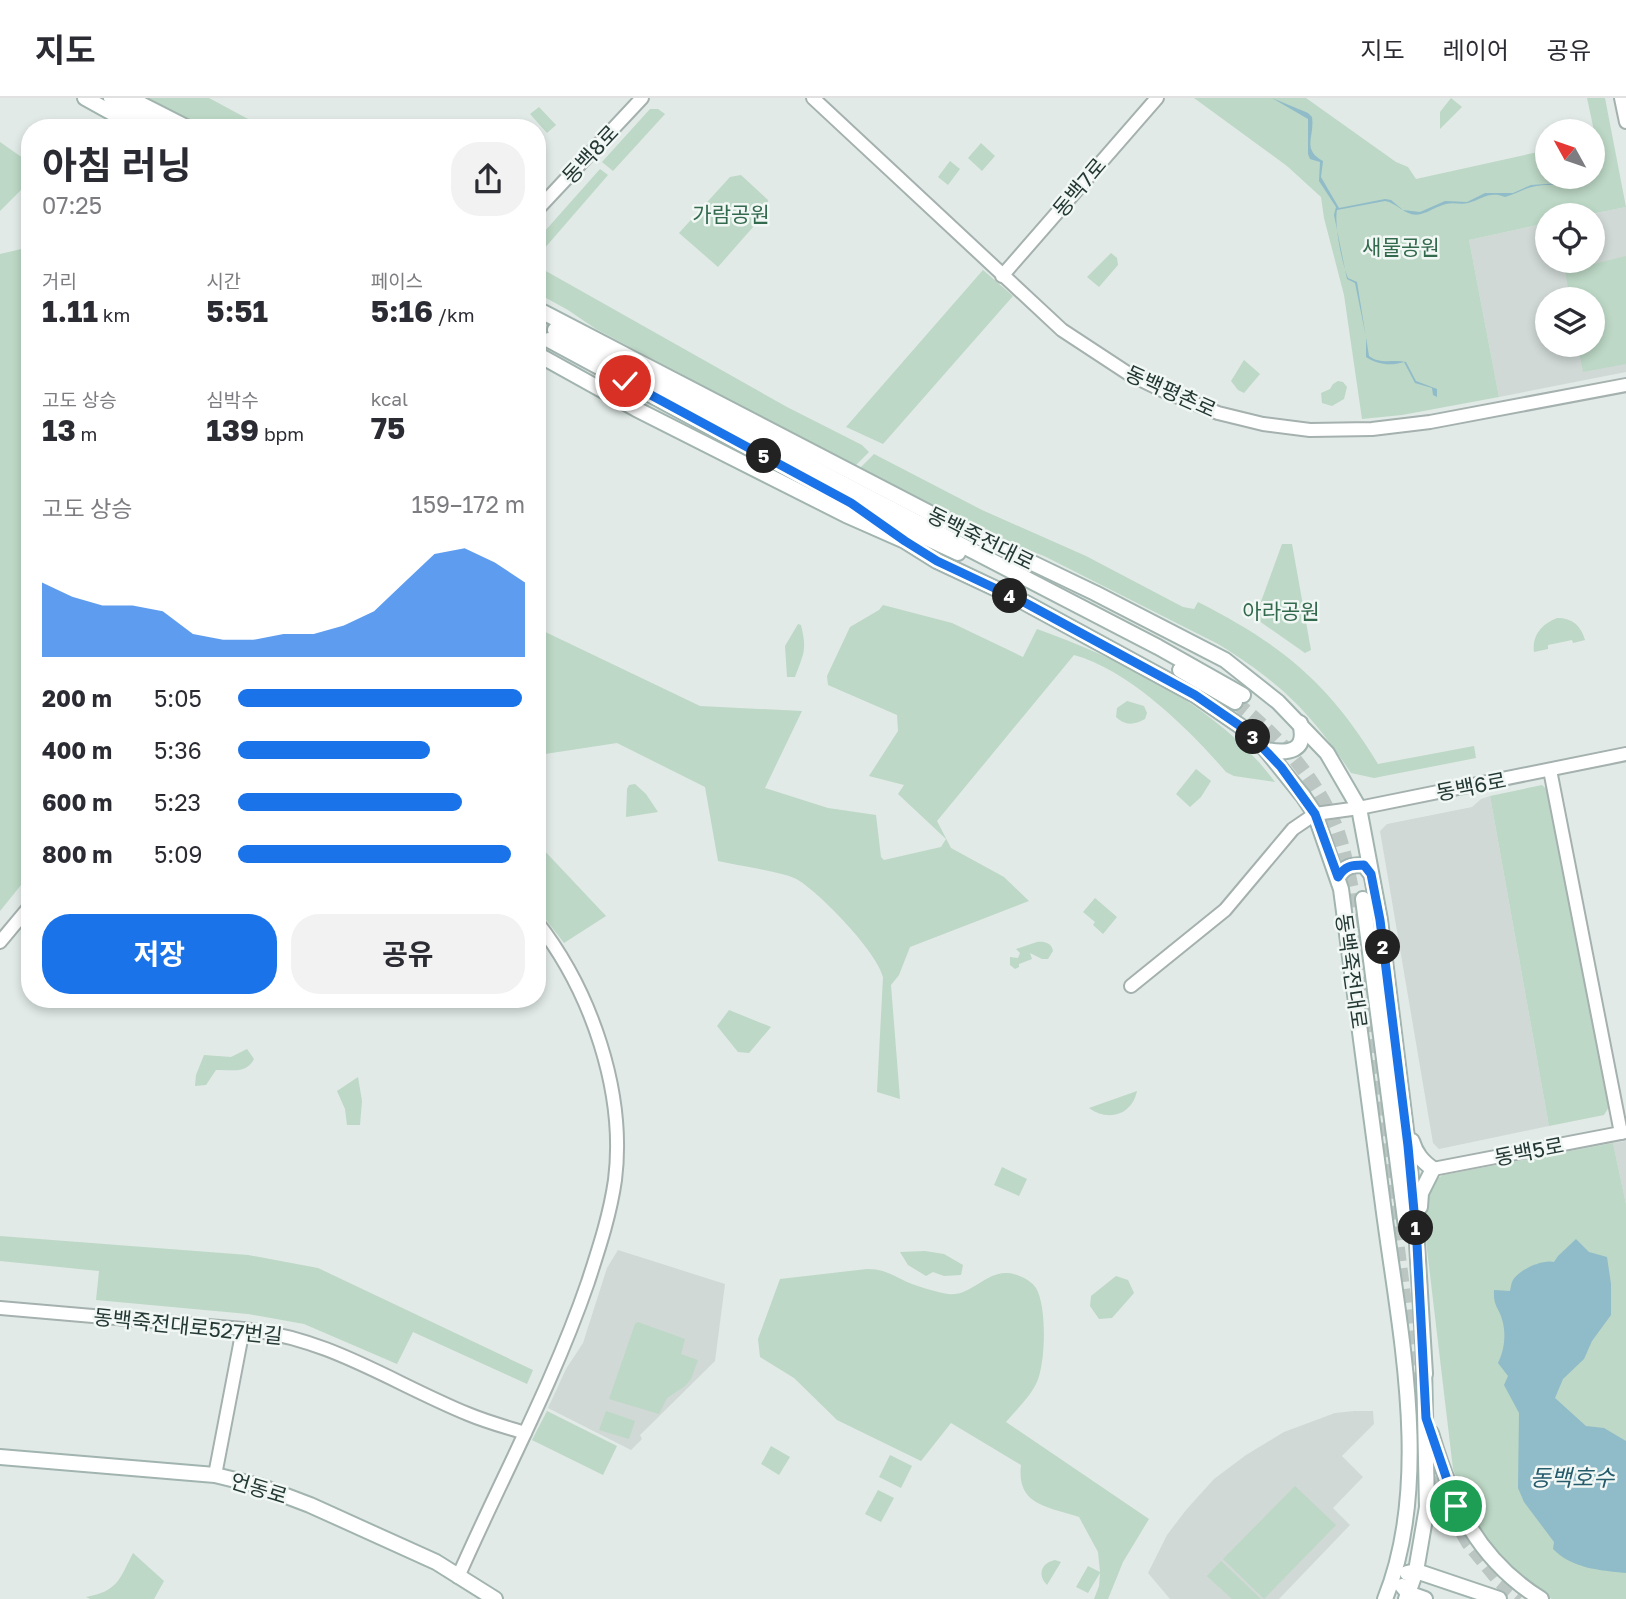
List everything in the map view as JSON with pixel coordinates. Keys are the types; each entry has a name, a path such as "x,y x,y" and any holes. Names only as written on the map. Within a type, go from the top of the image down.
{"main road":[{"path":"77,98 104,119"},
{"path":"85,98 123,119"},
{"path":"111,98 150,119"},
{"path":"129,98 170,119"},
{"name":"동백죽전대로","path":"546,315 949,523 1095,593 1225,660 1278,702 1327,753 1359,808 1380,920 1417,1244 1425,1374 1427,1507 1416,1571 1407,1596"},
{"name":"동백죽전대로","path":"552,335 1147,641 1239,698 992,569 851,503 552,335"},
{"name":"동백죽전대로","path":"546,359 636,410 1022,601 1195,695 1246,730 1266,750 1315,814 1338,877 1404,1360 1411,1469 1401,1550 1385,1599"},
{"path":"851,503 905,541"},
{"path":"1266,750 1284,754 1290,752 1300,743 1303,734 1300,723"},
{"path":"1338,877 1344,868 1352,865 1364,865 1371,874"},
{"name":"동백죽전대로","path":"1363,899 1425,1374"},
{"path":"1404,1117 1415,1151 1423,1162 1433,1169 1421,1193 1417,1244"},
{"path":"1426,1418 1451,1493 1470,1531 1492,1560 1516,1583 1541,1599"},
{"name":"언동로","path":"0,1457 215,1475 260,1486 310,1505 436,1562 495,1599"},
{"path":"1425,1599 1407,1596 1394,1577 1416,1571 1499,1599"}],"street":[{"name":"동백8로","path":"546,200 642,98"},
{"name":"동백평촌로","path":"813,98 1068,335 1129,374 1203,408 1263,424 1310,430 1391,427 1626,385"},
{"name":"동백7로","path":"1002,276 1157,98"},
{"path":"1621,98 1626,122"},
{"name":"동백6로","path":"1315,814 1359,808 1626,754"},
{"path":"1550,770 1623,1133"},
{"path":"1131,986 1225,909 1293,829 1315,814"},
{"path":"0,942 21,917"},
{"path":"458,1577 572,1326 593,1266 612,1196 617,1160 615,1118 600,1041 573,978 546,935"},
{"name":"동백5로","path":"1433,1169 1623,1133"},
{"name":"동백죽전대로527번길","path":"0,1308 280,1334 315,1343 469,1414 525,1433"},
{"path":"215,1475 243,1329"}],"shaded area":[{"path":"1626,207 1626,372 1499,397 1469,240 1535,226 1535,273 1605,273 1605,211"},
{"path":"1490,796 1549,1126 1439,1149 1433,1143 1380,831 1387,824 1472,807 1481,799"},
{"path":"1626,1141 1626,1204 1613,1143"},
{"path":"618,1250 725,1284 715,1361 640,1435 642,1439 631,1450 548,1408 566,1369 583,1343 607,1268"},
{"path":"1373,1411 1374,1424 1342,1456 1363,1477 1333,1508 1350,1525 1279,1599 1170,1599 1148,1573 1167,1535 1214,1479 1284,1432 1335,1413"}],"green space":[{"path":"148,98 209,98 248,119 186,119"},
{"name":"새물공원","path":"1194,98 1306,98 1396,162 1408,167 1416,179 1535,153 1535,189 1605,189 1605,119 1592,119 1587,98 1605,98 1626,207 1605,211 1605,203 1535,203 1535,226 1469,240 1499,397 1402,415 1362,419 1344,295 1321,197 1287,166"},
{"path":"1451,98 1462,107 1440,129 1440,112"},
{"path":"539,107 556,125 547,133 546,119 534,119 530,114"},
{"path":"650,109 658,109 665,114 613,171 602,162"},
{"path":"0,142 21,157 21,190 0,211"},
{"path":"981,143 995,156 982,171 968,158"},
{"path":"950,161 960,169 948,185 938,177"},
{"path":"600,169 608,175 546,247 546,230"},
{"name":"가람공원","path":"741,175 768,200 767,211 718,267 679,233 730,177"},
{"path":"21,249 21,885 0,911 0,254"},
{"path":"1111,253 1117,258 1118,265 1099,287 1087,277"},
{"path":"1626,256 1626,364 1583,372 1580,357 1605,357 1605,287 1568,287 1565,273 1605,273 1605,261"},
{"path":"983,270 1013,296 883,444 846,427"},
{"path":"546,271 787,407 862,445 869,452 855,466 596,329 546,298"},
{"path":"1244,360 1260,374 1244,393 1231,381"},
{"path":"1338,381 1347,387 1344,399 1332,406 1322,403 1321,393"},
{"path":"874,454 982,510 1086,556 1183,607 1194,609 1198,602 1228,618 1279,650 1301,668 1341,710 1378,764 1474,746 1476,758 1374,778 1351,773 1322,733 1293,700 1240,658 1218,644 1044,556 992,536 860,468"},
{"name":"아라공원","path":"1282,544 1292,544 1311,650 1305,653 1255,618"},
{"path":"883,605 952,623 1023,657 1037,629 1103,655 1168,689 1198,709 1253,755 1275,782 1234,776 1226,772 1176,720 1137,687 1095,663 1074,655 937,821 951,848 1004,877 1029,901 910,947 899,975 891,985 900,1099 877,1092 883,977 879,966 860,939 833,910 808,887 792,877 718,861 705,787 617,743 546,754 546,632 700,706 802,711 765,788 828,808 876,815 881,857 884,860 941,847 946,839 898,794 904,785 869,776 898,731 897,715 828,685 827,676 850,627"},
{"path":"1557,618 1568,619 1576,624 1585,640 1548,645 1548,649 1534,652 1539,631"},
{"path":"798,624 801,625 803,633 804,651 795,677 787,677 785,646"},
{"path":"1127,701 1144,706 1147,713 1145,719 1130,724 1116,717 1117,708"},
{"path":"1196,769 1211,781 1201,797 1190,807 1176,794"},
{"path":"635,784 646,794 658,812 626,817 627,789 629,785"},
{"path":"1542,785 1550,792 1609,1107 1604,1115 1549,1126 1490,796"},
{"path":"546,852 606,916 564,943 546,920"},
{"path":"1095,898 1117,917 1103,934 1093,925 1095,922 1083,912"},
{"path":"1045,942 1051,946 1053,951 1048,959 1030,953 1032,959 1019,964 1019,967 1015,969 1010,965 1010,957 1018,958 1020,953 1016,949"},
{"path":"729,1010 771,1027 749,1053 738,1052 717,1026"},
{"path":"247,1049 254,1059 247,1067 216,1070 206,1085 195,1086 196,1075 204,1055 231,1057"},
{"path":"358,1077 362,1101 360,1125 347,1125 345,1109 337,1091"},
{"path":"1137,1091 1130,1106 1118,1114 1104,1115 1089,1108"},
{"path":"1613,1143 1626,1204 1626,1599 1552,1599 1537,1591 1497,1554 1470,1513 1453,1469 1422,1207 1433,1181 1443,1175"},
{"path":"1002,1167 1027,1179 1019,1196 994,1185"},
{"path":"0,1236 248,1255 318,1268 533,1370 527,1384 413,1332 397,1364 304,1324 248,1314 96,1300 99,1271 0,1261"},
{"path":"925,1251 944,1254 963,1265 961,1275 944,1276 933,1272 926,1276 908,1265 900,1252"},
{"path":"867,1269 885,1272 912,1284 948,1294 964,1292 1000,1273 1020,1276 1036,1288 1042,1308 1042,1364 1030,1394 1006,1422 1149,1519 1123,1562 1108,1599 1094,1599 1100,1573 1088,1593 1076,1587 1088,1566 1100,1572 1098,1552 1079,1517 1046,1507 1029,1497 1021,1479 1021,1465 951,1423 921,1461 837,1420 794,1378 760,1357 758,1339 780,1279"},
{"path":"1116,1276 1128,1280 1134,1293 1112,1318 1099,1319 1090,1306 1091,1296"},
{"path":"638,1322 685,1339 681,1354 698,1360 691,1379 667,1398 659,1414 609,1399 635,1324"},
{"path":"547,1411 617,1446 603,1475 532,1440"},
{"path":"606,1411 635,1421 629,1439 599,1430"},
{"path":"771,1446 790,1457 779,1475 761,1464"},
{"path":"890,1455 912,1466 901,1488 879,1477"},
{"path":"1295,1486 1336,1525 1264,1599 1223,1559"},
{"path":"878,1490 894,1498 881,1522 865,1514"},
{"path":"133,1553 164,1581 154,1599 86,1597 111,1588"},
{"path":"1055,1560 1061,1562 1047,1585 1041,1573 1046,1564"},
{"path":"1221,1561 1261,1599 1232,1599 1207,1576"}],"water":[{"path":"1272,98 1312,117 1312,152 1323,161 1321,177 1339,208 1385,199 1391,200 1403,210 1385,201 1337,210 1337,231 1334,215 1336,207 1319,181 1320,162 1310,159 1308,119"},
{"path":"1535,185 1505,197 1490,195 1465,204 1446,204 1416,215 1403,210 1420,212 1445,201 1467,202 1485,193 1513,193"},
{"path":"1345,269 1348,278 1357,282 1366,335 1355,283 1347,279"},
{"path":"1366,337 1369,356 1383,361 1406,362 1416,381 1437,389 1437,397 1433,395 1432,388 1415,383 1404,362 1385,364 1366,357"},
{"name":"동백호수","path":"1576,1239 1589,1252 1607,1257 1611,1284 1611,1315 1592,1341 1584,1359 1563,1379 1555,1398 1586,1426 1604,1428 1626,1441 1626,1573 1578,1565 1561,1556 1553,1549 1554,1542 1524,1502 1518,1488 1519,1413 1504,1385 1508,1376 1498,1363 1504,1333 1494,1290 1510,1291 1513,1280 1521,1272 1538,1263 1554,1262"}],"tunnel":[{"path":"546,326 555,330"},
{"path":"1235,702 1265,728 1304,771 1325,804 1342,846 1352,889 1421,1419"},
{"path":"1430,1456 1437,1488 1468,1543 1500,1582 1520,1599"}],"route":[{"path":"625,381 851,503 937,561 1022,601 1195,695 1246,730 1281,767 1315,814 1338,877 1344,868 1352,865 1364,865 1371,874 1380,920 1408,1146 1417,1244 1426,1418 1456,1506"}]}
